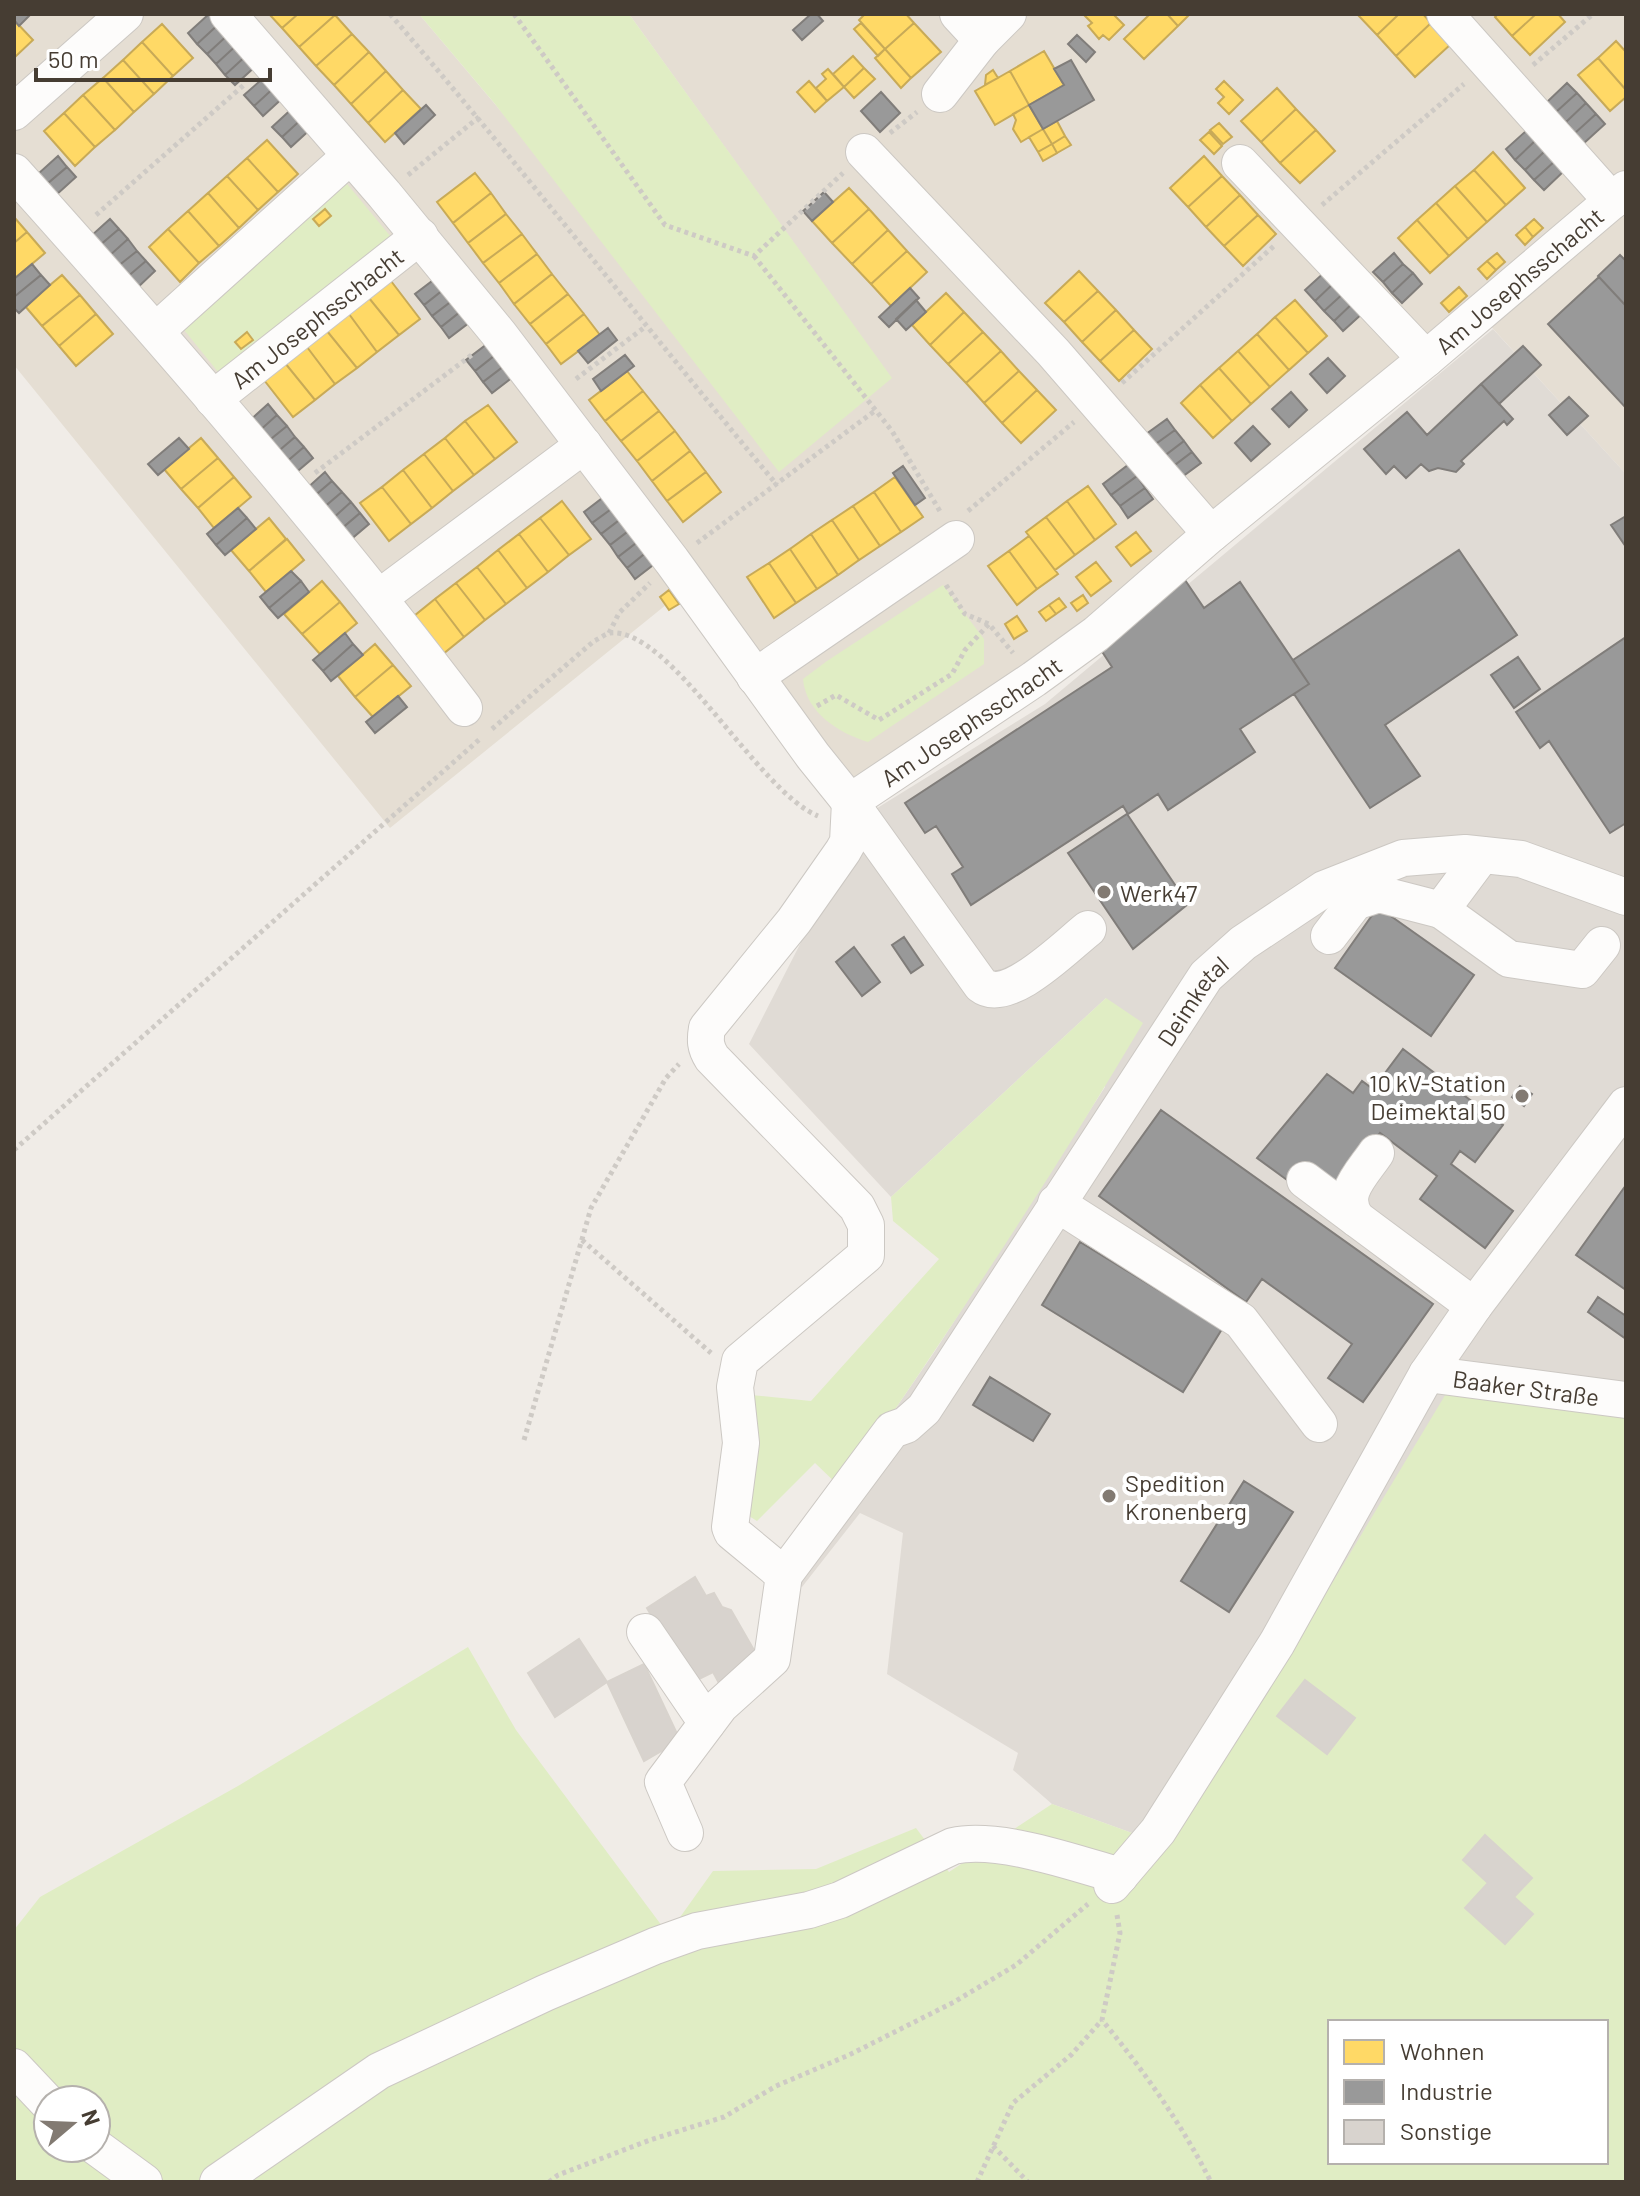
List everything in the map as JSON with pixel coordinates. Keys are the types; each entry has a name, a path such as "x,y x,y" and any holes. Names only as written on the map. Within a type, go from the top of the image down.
{"street":[{"path":"14,112 125,14"},
{"name":"Am Josephsschacht","path":"228,14 420,236 499,334 850,802 1096,634 1211,534 1426,359 1619,195 1509,86 1445,14"},
{"path":"958,14 982,40"},
{"path":"940,94 982,40 1008,14"},
{"path":"864,152 1099,404 1211,534"},
{"path":"156,331 350,156"},
{"name":"Am Josephsschacht","path":"1240,163 1426,359"},
{"name":"Am Josephsschacht","path":"14,172 156,331 380,597 464,708"},
{"name":"Am Josephsschacht","path":"213,399 420,236"},
{"path":"380,597 584,445"},
{"path":"755,677 925,560 953,533"},
{"path":"850,802 981,985 988,990 997,991 1025,980 1088,929"},
{"path":"685,1833 663,1782 720,1706 772,1659 784,1575 732,1532 730,1527 741,1443 736,1375 740,1361 866,1255 868,1240 866,1225 857,1207 712,1058 705,1048 705,1037 707,1028 794,921 843,851 848,842 850,802"},
{"name":"Deimketal","path":"784,1575 892,1430 906,1425 924,1409 1206,976 1243,943 1324,889 1403,858 1465,853 1521,859 1626,897"},
{"path":"1441,910 1482,855"},
{"path":"1329,936 1355,902 1379,894 1441,910 1509,959 1582,970 1602,945"},
{"path":"218,2182 379,2071 545,1993 697,1931 809,1910 840,1900 953,1846 968,1843 983,1843 1064,1860 1116,1880 1158,1831 1277,1643 1427,1374 1474,1306 1626,1105"},
{"path":"1357,1219 1349,1204 1350,1190 1376,1153"},
{"path":"1305,1180 1474,1306"},
{"path":"1056,1203 1241,1321 1319,1424"},
{"name":"Baaker Straße","path":"1427,1374 1626,1400"},
{"path":"645,1632 707,1723"},
{"path":"14,2067 32,2086"},
{"path":"112,2159 144,2182"}],"path":[{"path":"390,14 479,117 645,327 777,485"},
{"path":"514,14 665,225 754,256 896,437 953,533 1072,423 1099,404"},
{"path":"1509,86 1593,14"},
{"path":"72,237 269,62"},
{"path":"754,256 864,152 940,94"},
{"path":"384,194 479,117"},
{"path":"549,400 645,327"},
{"path":"291,491 499,334"},
{"path":"14,1150 485,735 594,641 609,633 619,613 672,561 876,410"},
{"path":"925,560 943,580 965,614 989,624 1034,679"},
{"path":"836,695 879,720 952,674 965,650 989,624"},
{"path":"609,633 639,642 677,670 767,774 810,812 833,818 850,802"},
{"path":"524,1440 591,1208 666,1078 705,1037"},
{"path":"582,1240 736,1375"},
{"path":"977,2182 1013,2103 1071,2055 1102,2020 1120,1933 1116,1880"},
{"path":"549,2182 558,2175 650,2140 724,2117 776,2086 849,2055 954,2002 1016,1965 1116,1880"},
{"path":"1102,2020 1140,2065 1170,2109 1211,2182"},
{"path":"993,2146 1028,2182"}],"shaded area":[{"path":"14,14 419,14 510,122 891,378 629,14 1626,14 1626,474 1475,309 1074,644 835,804 677,596 390,828 14,365"},
{"path":"1493,329 1626,474 1626,1415 1295,1645 1157,1842 1052,1804 1013,1770 1018,1753 887,1674 903,1533 860,1513 802,1587 762,1566 841,1488 935,1351 1105,1087 1106,998 891,1197 749,1044 866,815 1045,704"}],"green space":[{"path":"419,14 629,14 892,378 779,472 495,104"},
{"path":"338,173 396,243 223,378 176,320"},
{"path":"943,585 984,639 984,664 868,742 835,727 817,712 805,691 803,679"},
{"path":"1106,998 1143,1023 996,1258 841,1488 815,1463 757,1521 736,1508 751,1395 811,1401 939,1259 893,1221 891,1197"},
{"path":"1447,1392 1626,1415 1626,2182 14,2182 14,1930 40,1897 238,1786 468,1647 516,1730 668,1934 713,1871 816,1869 916,1828 949,1872 1052,1804 1157,1842 1295,1645"}],"building: Wohnen":[{"path":"269,14 298,14 282,28"},
{"path":"298,14 335,15 299,47 282,28"},
{"path":"865,14 906,14 914,23 885,49 859,20"},
{"path":"1083,14 1113,14 1124,25 1109,40 1103,35 1099,39 1088,26 1092,23"},
{"path":"1150,14 1167,14 1178,26 1144,59 1124,39"},
{"path":"1167,14 1190,14 1178,26"},
{"path":"1357,14 1399,14 1377,35"},
{"path":"1399,14 1423,14 1431,23 1396,56 1377,35"},
{"path":"1498,14 1536,14 1512,36 1495,17"},
{"path":"1536,14 1558,14 1565,22 1530,55 1512,36"},
{"path":"335,15 352,34 316,66 299,47"},
{"path":"14,20 33,40 14,58"},
{"path":"861,23 885,49 878,56 854,29"},
{"path":"914,23 941,52 911,78 885,49"},
{"path":"1431,23 1451,44 1415,77 1396,56"},
{"path":"162,24 193,58 173,76 142,42"},
{"path":"352,34 369,52 334,85 316,66"},
{"path":"1616,41 1626,52 1626,90 1598,58"},
{"path":"142,42 173,76 154,94 123,60"},
{"path":"885,49 911,78 901,88 875,58"},
{"path":"1044,51 1064,85 1029,105 1010,71"},
{"path":"369,52 386,71 351,104 334,85"},
{"path":"853,56 864,68 844,87 833,74"},
{"path":"1598,58 1626,90 1626,97 1610,111 1578,75"},
{"path":"123,60 154,94 134,112 103,78"},
{"path":"864,68 875,79 854,98 844,87"},
{"path":"828,69 844,87 827,101 816,88 826,79 822,74"},
{"path":"993,70 998,78 985,85 986,75"},
{"path":"386,71 403,90 368,123 351,104"},
{"path":"1010,71 1029,105 995,125 975,91"},
{"path":"103,78 134,112 115,130 83,95"},
{"path":"809,81 827,101 815,112 797,92"},
{"path":"1224,81 1243,100 1229,114 1218,103 1224,97 1216,89"},
{"path":"1277,88 1296,109 1261,142 1241,121"},
{"path":"403,90 421,109 385,142 368,123"},
{"path":"83,95 115,130 95,147 64,113"},
{"path":"1029,105 1043,129 1021,142 1013,129 1016,120 1013,114"},
{"path":"1296,109 1316,130 1280,163 1261,142"},
{"path":"64,113 95,147 75,166 44,131"},
{"path":"1057,121 1065,136 1052,144 1043,129"},
{"path":"1219,123 1232,137 1223,144 1210,130"},
{"path":"1043,129 1052,144 1038,152 1029,137"},
{"path":"1316,130 1335,151 1300,183 1280,163"},
{"path":"1209,132 1222,146 1214,154 1200,140"},
{"path":"1065,136 1071,145 1057,153 1052,144"},
{"path":"267,140 298,174 278,192 247,158"},
{"path":"1052,144 1057,153 1043,161 1038,152"},
{"path":"1493,152 1525,188 1506,205 1474,170"},
{"path":"1204,156 1222,176 1188,207 1170,188"},
{"path":"247,158 278,192 258,210 227,176"},
{"path":"1474,170 1506,205 1487,222 1455,186"},
{"path":"475,173 491,193 453,223 437,202"},
{"path":"227,176 258,210 239,228 208,193"},
{"path":"1222,176 1240,195 1206,227 1188,207"},
{"path":"1455,186 1487,222 1468,239 1436,203"},
{"path":"849,188 869,209 832,243 812,221"},
{"path":"208,193 239,228 219,246 188,211"},
{"path":"491,193 506,214 468,243 453,223"},
{"path":"1240,195 1258,215 1224,246 1206,227"},
{"path":"1436,203 1468,239 1449,256 1417,220"},
{"path":"325,209 331,216 319,226 313,219"},
{"path":"869,209 888,230 852,264 832,243"},
{"path":"188,211 219,246 199,263 168,229"},
{"path":"506,214 522,234 483,263 468,243"},
{"path":"1258,215 1276,234 1243,266 1224,246"},
{"path":"14,217 27,232 14,243"},
{"path":"1534,219 1543,228 1533,237 1525,227"},
{"path":"1417,220 1449,256 1430,273 1398,238"},
{"path":"1525,227 1533,237 1525,245 1516,235"},
{"path":"168,229 199,263 180,282 149,247"},
{"path":"888,230 907,251 871,284 852,264"},
{"path":"27,232 45,253 14,279 14,243"},
{"path":"522,234 537,254 499,283 483,263"},
{"path":"907,251 927,272 891,306 871,284"},
{"path":"1497,253 1505,262 1496,270 1487,261"},
{"path":"537,254 552,274 514,304 499,283"},
{"path":"1487,261 1496,270 1487,279 1478,269"},
{"path":"1079,271 1098,291 1064,322 1045,303"},
{"path":"552,274 568,294 530,324 514,304"},
{"path":"62,275 80,295 42,326 25,306"},
{"path":"391,281 420,319 399,335 369,298"},
{"path":"1459,287 1467,296 1449,312 1441,303"},
{"path":"1098,291 1116,310 1082,342 1064,322"},
{"path":"946,293 964,312 930,345 912,325"},
{"path":"568,294 584,314 546,344 530,324"},
{"path":"80,295 96,314 59,346 42,326"},
{"path":"369,298 399,335 377,352 349,314"},
{"path":"1295,300 1327,336 1308,353 1275,317"},
{"path":"1116,310 1134,330 1100,361 1082,342"},
{"path":"964,312 983,332 948,364 930,345"},
{"path":"96,314 113,334 76,366 59,346"},
{"path":"349,314 377,352 357,368 327,331"},
{"path":"584,314 600,335 561,364 546,344"},
{"path":"1275,317 1308,353 1289,370 1257,334"},
{"path":"1134,330 1152,349 1119,381 1100,361"},
{"path":"327,331 357,368 335,384 307,347"},
{"path":"247,332 253,340 241,349 235,342"},
{"path":"983,332 1001,351 966,383 948,364"},
{"path":"1257,334 1289,370 1270,387 1238,351"},
{"path":"307,347 335,384 315,400 285,363"},
{"path":"1001,351 1019,371 984,403 966,383"},
{"path":"1238,351 1270,387 1251,404 1219,368"},
{"path":"285,363 315,400 293,417 264,380"},
{"path":"1219,368 1251,404 1232,421 1200,385"},
{"path":"627,371 643,391 605,421 589,400"},
{"path":"1019,371 1037,390 1002,423 984,403"},
{"path":"1200,385 1232,421 1213,438 1181,403"},
{"path":"1037,390 1056,410 1021,443 1002,423"},
{"path":"643,391 659,411 621,441 605,421"},
{"path":"488,405 517,442 495,459 465,421"},
{"path":"659,411 675,431 637,461 621,441"},
{"path":"465,421 495,459 474,475 445,438"},
{"path":"675,431 690,451 652,481 637,461"},
{"path":"201,438 218,458 181,489 164,469"},
{"path":"445,438 474,475 453,491 424,454"},
{"path":"690,451 706,472 667,501 652,481"},
{"path":"424,454 453,491 432,508 403,470"},
{"path":"218,458 234,477 198,508 181,489"},
{"path":"403,470 432,508 411,524 382,487"},
{"path":"706,472 721,492 683,522 667,501"},
{"path":"234,477 251,497 214,528 198,508"},
{"path":"895,477 923,517 901,532 874,492"},
{"path":"1088,486 1116,524 1095,540 1067,501"},
{"path":"382,487 411,524 389,541 360,503"},
{"path":"874,492 901,532 880,546 853,506"},
{"path":"562,501 591,539 569,555 540,518"},
{"path":"1067,501 1095,540 1075,555 1046,517"},
{"path":"853,506 880,546 859,560 832,520"},
{"path":"1046,517 1075,555 1055,570 1026,532"},
{"path":"269,518 286,539 249,571 231,550"},
{"path":"540,518 569,555 548,572 519,534"},
{"path":"832,520 859,560 838,575 811,534"},
{"path":"1136,532 1151,551 1131,566 1116,547"},
{"path":"519,534 548,572 527,588 498,550"},
{"path":"811,534 838,575 817,589 790,549"},
{"path":"1029,536 1058,574 1037,589 1009,551"},
{"path":"287,539 304,560 266,592 249,571"},
{"path":"790,549 817,589 796,603 769,563"},
{"path":"498,550 527,588 506,604 477,567"},
{"path":"1009,551 1037,589 1017,605 988,566"},
{"path":"1096,562 1111,581 1091,596 1076,577"},
{"path":"769,563 796,603 774,618 747,577"},
{"path":"477,567 506,604 485,620 456,583"},
{"path":"322,581 340,602 302,634 284,614"},
{"path":"456,583 485,620 464,637 435,599"},
{"path":"669,590 679,604 669,610 660,597"},
{"path":"1083,595 1088,603 1077,611 1071,603"},
{"path":"1059,598 1066,607 1056,614 1049,605"},
{"path":"435,599 464,637 443,654 414,616"},
{"path":"340,602 357,623 320,654 302,634"},
{"path":"1049,605 1056,614 1046,621 1039,612"},
{"path":"1017,616 1027,631 1014,639 1005,624"},
{"path":"375,644 393,665 355,697 338,676"},
{"path":"393,665 411,686 373,717 355,697"}],"building: Industrie":[{"path":"14,14 27,14 29,16 19,26"},
{"path":"209,14 213,14 220,23 197,44 188,33"},
{"path":"811,14 817,14 823,21 802,40 793,30"},
{"path":"220,23 230,33 207,54 197,44"},
{"path":"230,33 239,43 216,64 207,54"},
{"path":"1077,35 1095,52 1086,62 1068,44"},
{"path":"239,43 248,54 225,75 216,64"},
{"path":"248,54 258,64 235,85 225,75"},
{"path":"1071,60 1094,100 1043,129 1029,105 1064,85 1054,69"},
{"path":"268,74 277,85 254,106 244,95"},
{"path":"1567,83 1577,93 1556,112 1547,102"},
{"path":"277,85 286,95 263,116 254,106"},
{"path":"881,92 900,113 880,132 861,111"},
{"path":"1577,93 1586,103 1566,122 1556,112"},
{"path":"1586,103 1596,114 1575,133 1566,122"},
{"path":"296,105 305,116 282,137 272,127"},
{"path":"426,105 435,115 404,144 395,133"},
{"path":"1596,114 1605,124 1584,143 1575,133"},
{"path":"305,116 314,126 291,147 282,137"},
{"path":"1526,131 1535,141 1515,160 1506,149"},
{"path":"1535,141 1545,151 1525,170 1515,160"},
{"path":"1545,151 1555,161 1534,180 1525,170"},
{"path":"58,156 67,167 47,184 38,174"},
{"path":"1555,161 1564,171 1544,190 1534,180"},
{"path":"67,167 76,177 56,195 47,184"},
{"path":"824,192 833,202 812,221 803,211"},
{"path":"110,219 119,229 99,246 91,236"},
{"path":"119,229 128,239 108,257 99,246"},
{"path":"128,239 137,251 117,267 108,257"},
{"path":"137,251 146,261 126,278 117,267"},
{"path":"1394,253 1403,264 1383,282 1373,272"},
{"path":"1620,255 1626,261 1626,306 1598,276"},
{"path":"146,261 155,271 136,289 126,278"},
{"path":"32,264 41,275 14,297 14,279"},
{"path":"1403,264 1413,273 1392,293 1383,282"},
{"path":"1326,271 1335,282 1315,301 1305,290"},
{"path":"1413,273 1422,284 1402,303 1392,293"},
{"path":"41,275 50,285 19,313 14,308 14,297"},
{"path":"440,275 448,286 424,305 415,294"},
{"path":"1599,277 1626,306 1626,408 1548,324"},
{"path":"1335,282 1345,292 1324,311 1315,301"},
{"path":"448,286 457,297 432,316 424,305"},
{"path":"910,288 919,298 889,327 879,317"},
{"path":"1345,292 1354,302 1334,321 1324,311"},
{"path":"457,297 465,308 441,327 432,316"},
{"path":"916,300 926,312 906,330 896,319"},
{"path":"1354,302 1364,312 1343,331 1334,321"},
{"path":"465,308 474,319 449,338 441,327"},
{"path":"608,328 617,340 588,363 578,351"},
{"path":"491,341 499,352 475,371 466,360"},
{"path":"1523,346 1541,365 1499,404 1481,384"},
{"path":"499,352 508,363 483,382 475,371"},
{"path":"625,355 634,366 601,391 593,379"},
{"path":"1328,358 1345,376 1327,393 1310,374"},
{"path":"508,363 517,374 492,393 483,382"},
{"path":"1481,384 1513,419 1507,425 1504,421 1461,461 1464,464 1456,472 1438,468 1429,471 1421,464 1406,478 1394,466 1386,474 1364,449 1407,412 1427,435"},
{"path":"1291,392 1307,410 1289,427 1272,409"},
{"path":"1569,397 1588,416 1567,435 1549,415"},
{"path":"268,404 277,415 257,433 248,422"},
{"path":"277,415 287,426 266,443 257,433"},
{"path":"1167,419 1175,430 1150,448 1142,437"},
{"path":"287,426 295,437 275,454 266,443"},
{"path":"1253,426 1270,444 1251,461 1235,443"},
{"path":"1175,430 1184,441 1159,460 1150,448"},
{"path":"295,437 304,447 284,464 275,454"},
{"path":"179,438 189,449 158,475 148,464"},
{"path":"1184,441 1192,452 1167,471 1159,460"},
{"path":"304,447 313,458 293,475 284,464"},
{"path":"1192,452 1201,463 1175,482 1167,471"},
{"path":"1128,465 1137,476 1111,495 1103,484"},
{"path":"903,466 925,498 915,505 893,473"},
{"path":"325,472 332,481 312,498 305,490"},
{"path":"1137,476 1145,488 1120,506 1111,495"},
{"path":"332,481 342,492 322,509 312,498"},
{"path":"1145,488 1153,499 1128,518 1120,506"},
{"path":"342,492 351,502 331,520 322,509"},
{"path":"605,496 614,507 592,523 584,512"},
{"path":"351,502 360,513 340,530 331,520"},
{"path":"614,507 622,518 601,534 592,523"},
{"path":"238,508 247,518 216,545 207,534"},
{"path":"360,513 369,524 349,541 340,530"},
{"path":"1626,516 1626,547 1611,525"},
{"path":"247,518 256,529 225,555 216,545"},
{"path":"622,518 631,529 610,545 601,534"},
{"path":"631,529 640,540 618,557 610,545"},
{"path":"640,540 648,551 627,568 618,557"},
{"path":"1459,550 1517,635 1385,725 1420,776 1370,808 1294,694 1309,684 1293,660"},
{"path":"648,551 657,562 635,579 627,568"},
{"path":"291,571 301,581 269,608 260,597"},
{"path":"1183,577 1204,608 1240,582 1309,684 1240,729 1255,752 1168,810 1158,794 1128,814 1123,806 971,905 952,874 963,867 936,826 925,833 905,803 1112,667 1101,650"},
{"path":"301,581 309,592 278,618 269,608"},
{"path":"345,633 353,644 323,671 313,660"},
{"path":"1626,637 1626,823 1610,833 1549,741 1540,748 1516,712"},
{"path":"353,644 363,655 331,681 323,671"},
{"path":"1518,657 1540,689 1514,708 1491,675"},
{"path":"398,696 407,707 375,733 366,722"},
{"path":"1127,814 1188,904 1133,949 1068,853"},
{"path":"1378,907 1474,975 1431,1036 1335,968"},
{"path":"904,937 923,965 911,973 892,945"},
{"path":"854,947 880,982 862,996 836,962"},
{"path":"1403,1049 1503,1125 1475,1162 1460,1151 1451,1164 1513,1211 1485,1248 1420,1199 1437,1176 1380,1133 1336,1191 1301,1163 1287,1180 1257,1158 1327,1074 1353,1093 1362,1081 1373,1089"},
{"name":"10 kV-Station Deimektal 50","path":"1520,1086 1532,1094 1524,1106 1512,1097"},
{"path":"1161,1110 1433,1304 1363,1402 1328,1378 1352,1344 1262,1279 1246,1302 1099,1196"},
{"path":"1626,1185 1626,1290 1576,1255"},
{"path":"1080,1242 1222,1329 1183,1392 1042,1305"},
{"path":"1598,1297 1626,1316 1626,1339 1588,1312"},
{"path":"990,1377 1050,1414 1033,1441 973,1405"},
{"path":"1244,1481 1293,1512 1229,1612 1181,1581"}],"building: Sonstige":[{"path":"695,1577 706,1596 714,1593 722,1607 731,1610 759,1659 719,1683 713,1672 691,1683 647,1608"},
{"path":"579,1639 607,1682 555,1717 528,1673"},
{"path":"644,1664 680,1740 644,1761 607,1682"},
{"path":"1305,1680 1355,1718 1327,1754 1277,1716"},
{"path":"1485,1835 1532,1878 1514,1897 1533,1914 1505,1944 1465,1908 1488,1883 1463,1860"}],"place":[{"name":"Werk47","path":"1104,892"},
{"name":"10 kV-Station Deimektal 50","path":"1522,1096"},
{"name":"Spedition Kronenberg","path":"1109,1496"}]}
